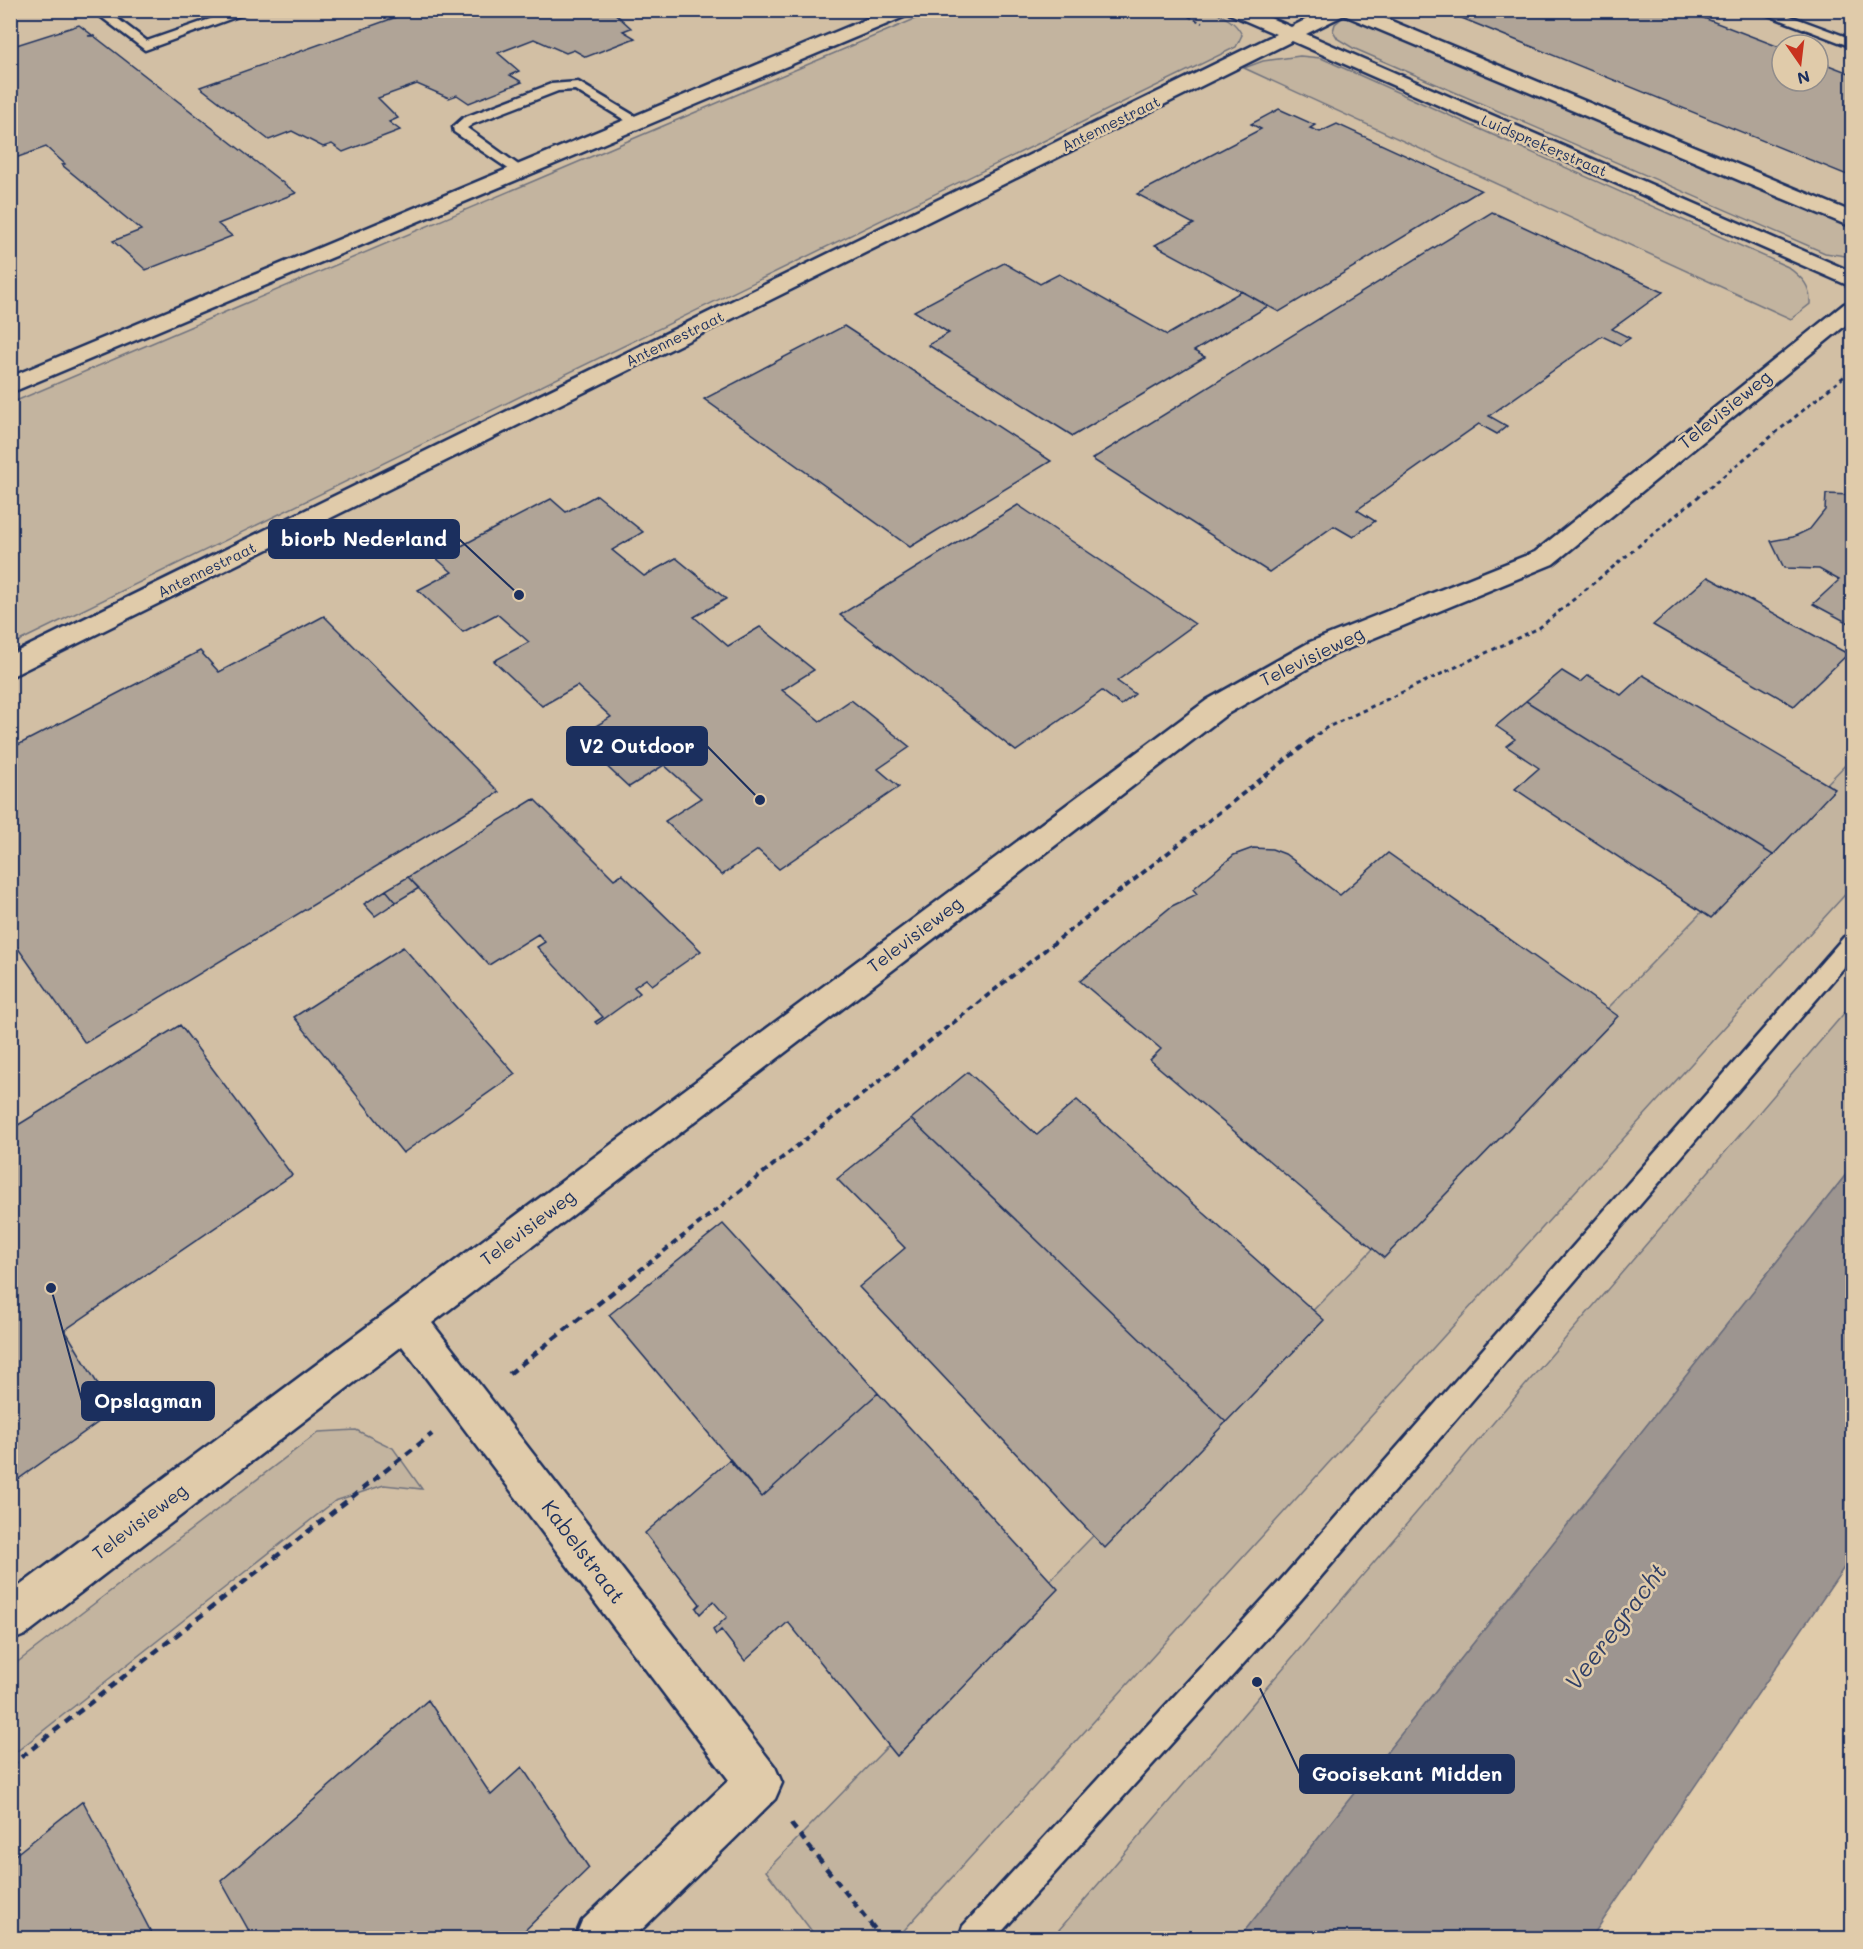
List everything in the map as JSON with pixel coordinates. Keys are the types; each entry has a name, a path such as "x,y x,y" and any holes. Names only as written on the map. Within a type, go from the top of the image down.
{"street":[{"path":"10,386 905,10"},
{"name":"Luidsprekerstraat","path":"1236,10 1852,280"},
{"name":"Antennestraat","path":"10,667 1340,10"},
{"path":"1348,10 1852,219"},
{"name":"Televisieweg","path":"10,1620 1216,707 1320,649 1544,558 1852,309"},
{"name":"Kabelstraat","path":"406,1320 759,1783"},
{"path":"599,1938 759,1783"}],"lane":[{"path":"98,10 145,46 249,10"},
{"path":"1761,10 1852,43"},
{"path":"519,172 461,132 460,127 468,121 545,91 569,85 578,86 638,122"},
{"path":"975,1938 1289,1592 1852,943"}],"path":[{"path":"10,1766 1326,728 1539,628 1852,370"},
{"path":"759,1783 882,1938"}],"shaded area":[{"path":"936,10 1211,11 1229,20 1242,35 1236,47 11,645 11,403"},
{"path":"11,11 1852,11 1852,1207 1272,1938 11,1938"},
{"path":"1347,14 1378,22 1852,226 1852,257 1825,253 1353,48 1338,39 1333,31 1335,24"},
{"path":"1300,56 1321,58 1788,267 1805,282 1810,304 1791,319 1244,68 1263,61"},
{"path":"1852,758 1852,887 897,1938 817,1938 766,1871"},
{"path":"1852,1004 1852,1167 1239,1938 1052,1938"},
{"path":"356,1430 393,1448 422,1489 384,1485 335,1501 11,1756 11,1667 319,1432"}],"water":[{"name":"Veeregracht","path":"1852,1167 1852,1556 1591,1938 1239,1938"}],"building":[{"path":"416,10 611,10 631,28 623,31 635,38 586,57 574,50 566,53 534,39 498,53 519,71 510,75 522,82 469,103 457,95 449,98 417,84 378,98 398,118 389,122 400,130 343,152 332,144 323,147 292,131 269,140 200,87"},
{"path":"676,10 704,10 688,17"},
{"path":"1442,10 1683,10 1770,43 1770,93 1830,93 1830,66 1852,74 1852,177"},
{"path":"79,25 92,35 88,36 94,36 296,193 218,224 232,236 146,270 113,241 141,230 62,165 65,164 46,147 10,160 10,47"},
{"path":"1279,109 1315,125 1310,128 1320,132 1337,124 1481,190 1279,312 1155,245 1194,224 1137,194 1261,129 1251,124"},
{"path":"1492,212 1663,292 1612,329 1630,338 1620,345 1602,336 1489,416 1507,426 1497,434 1479,424 1357,510 1375,521 1353,537 1334,526 1269,572 1092,459"},
{"path":"1004,263 1040,284 1059,274 1167,335 1242,291 1268,306 1194,351 1205,357 1073,436 928,345 949,333 914,311"},
{"path":"844,326 1051,461 910,547 704,399"},
{"path":"1826,494 1852,495 1852,625 1813,604 1839,580 1819,569 1784,568 1771,541 1793,537 1810,529 1825,510"},
{"path":"597,495 643,532 612,550 644,576 676,558 726,599 694,617 728,646 760,627 814,670 782,690 820,721 851,700 910,747 878,769 899,787 779,869 758,850 722,875 665,821 701,798 664,765 629,787 576,738 611,717 577,686 542,706 494,661 529,642 497,614 463,632 418,590 452,572 437,559 495,528 551,499 566,512"},
{"path":"1018,505 1195,624 1117,681 1135,694 1121,705 1102,691 1016,751 840,615"},
{"path":"1708,577 1848,654 1794,706 1653,625"},
{"path":"324,616 499,792 85,1043 10,937 10,749 200,651 219,672"},
{"path":"1562,671 1580,682 1588,675 1621,695 1643,675 1835,789 1773,855 1526,701"},
{"path":"1526,701 1773,855 1711,918 1515,789 1539,768 1506,746 1515,739 1496,726"},
{"path":"534,799 614,879 622,874 701,951 652,985 646,979 634,987 640,993 597,1024 595,1022 603,1017 537,947 545,942 538,934 489,965 408,877"},
{"path":"1253,848 1272,849 1285,854 1340,895 1388,853 1618,1016 1384,1258 1150,1060 1161,1049 1080,981 1172,906 1197,894 1193,889 1234,855"},
{"path":"408,877 419,888 396,902 386,890"},
{"path":"386,890 396,902 375,916 364,904"},
{"path":"403,947 515,1074 403,1153 294,1017"},
{"path":"180,1025 292,1175 65,1330 114,1411 10,1485 10,1130"},
{"path":"968,1072 1037,1135 1077,1100 1324,1320 1226,1422 911,1119"},
{"path":"911,1119 1226,1422 1105,1548 859,1287 905,1248 837,1179"},
{"path":"723,1224 878,1393 762,1497 609,1315"},
{"path":"878,1393 1058,1589 897,1756 788,1622 745,1661 721,1630 716,1635 713,1630 727,1617 713,1601 700,1614 696,1608 700,1604 645,1533 729,1460 762,1497"},
{"path":"428,1700 491,1795 522,1767 589,1868 517,1938 253,1938 221,1881"},
{"path":"83,1801 154,1938 10,1938 10,1859"}],"place":[{"name":"biorb Nederland","path":"519,595"},
{"name":"V2 Outdoor","path":"760,800"},
{"name":"Opslagman","path":"51,1288"},
{"name":"Gooisekant Midden","path":"1257,1682"}]}
